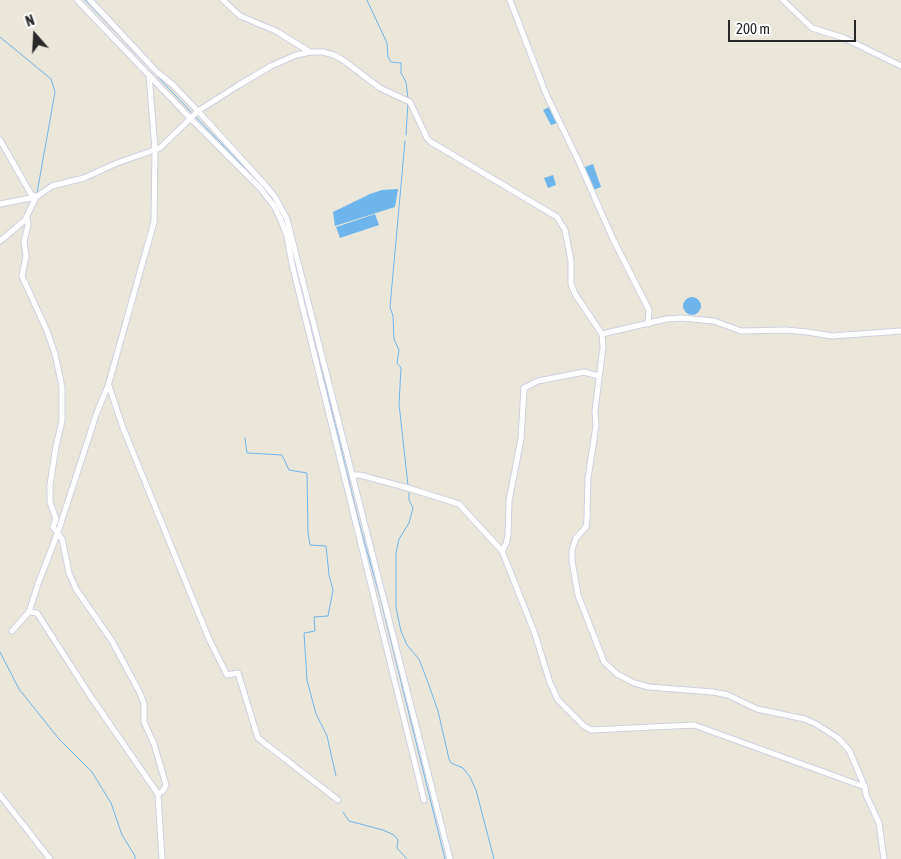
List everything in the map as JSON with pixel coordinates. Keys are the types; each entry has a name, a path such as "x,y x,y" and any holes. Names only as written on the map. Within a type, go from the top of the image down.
{"street":[{"path":"77,0 260,188 274,206 287,236 292,264 424,800"},
{"path":"90,0 157,72 172,84 198,111 275,197 287,219 450,859"},
{"path":"224,0 240,16 276,30 311,52"},
{"path":"510,0 546,94 613,239 649,310 648,324"},
{"path":"783,0 812,28 844,38 901,66"},
{"path":"0,204 36,197 52,186 84,178 117,163 163,146 198,111 271,66 296,55 311,52 334,55 380,88 410,102 427,138 431,142 557,217 565,230 571,261 571,284 575,294 602,334 603,359 599,376 596,426 588,478 586,527 576,538 572,550 572,561 578,595 604,662 617,674 634,683 649,687 728,695 757,709 805,719 816,724 844,744 849,750 879,823 884,859"},
{"path":"12,631 28,612 58,532 97,412 108,386 154,222 155,149 149,74"},
{"path":"0,140 31,194 36,197"},
{"path":"0,242 27,218 36,197"},
{"path":"27,218 28,225 24,242 26,256 22,276 53,346 62,387 62,421 50,485 50,502 56,519 54,527 62,539 69,573 76,589 112,641 140,693 144,704 144,722 154,744 166,785 163,792 158,794"},
{"path":"602,334 681,318 714,322 741,331 793,331 832,336 901,331"},
{"path":"502,551 508,535 509,501 521,439 524,388 538,382 584,372 599,376"},
{"path":"108,386 123,428 209,639 227,674 238,673 258,738 338,800"},
{"path":"353,475 360,475 408,488 459,504 502,551 535,634 550,683 558,700 584,726 591,730 694,725 865,787"},
{"path":"28,612 37,613 89,694 158,794 162,859"},
{"path":"0,795 50,859"}],"water":[{"path":"549,107 557,123 551,125 543,110"},
{"path":"593,164 601,187 593,190 585,167"},
{"path":"553,175 556,185 548,188 544,178"},
{"path":"398,189 395,207 335,226 333,212 370,194 382,190"},
{"path":"375,214 379,225 340,238 336,227"},
{"path":"692,297 698,300 701,306 698,312 692,315 686,312 683,306 686,300"}],"waterway":[{"path":"85,0 193,114"},
{"path":"367,0 387,43 388,57 391,62 401,63 401,73 406,82 408,98"},
{"path":"0,37 51,79 55,92 37,193"},
{"path":"406,135 408,102"},
{"path":"195,116 265,189"},
{"path":"405,141 390,307 393,316 394,339 399,350 397,363 401,368 399,404 408,485"},
{"path":"294,256 360,526 381,601 445,859"},
{"path":"245,438 247,453 282,455 289,470 307,473 310,545 326,546 329,575 333,590 328,616 314,617 315,631 304,633 307,680 316,714 327,736 336,776"},
{"path":"409,493 409,500 413,508 409,523 399,539 396,553 396,608 401,631 407,645 419,659 427,680 438,711 449,759 451,763 463,768 476,790 494,859"},
{"path":"0,652 19,689 59,739 92,772 111,803 122,835 135,859"},
{"path":"343,812 349,821 383,830 394,835 398,840 397,848 407,859"}]}
